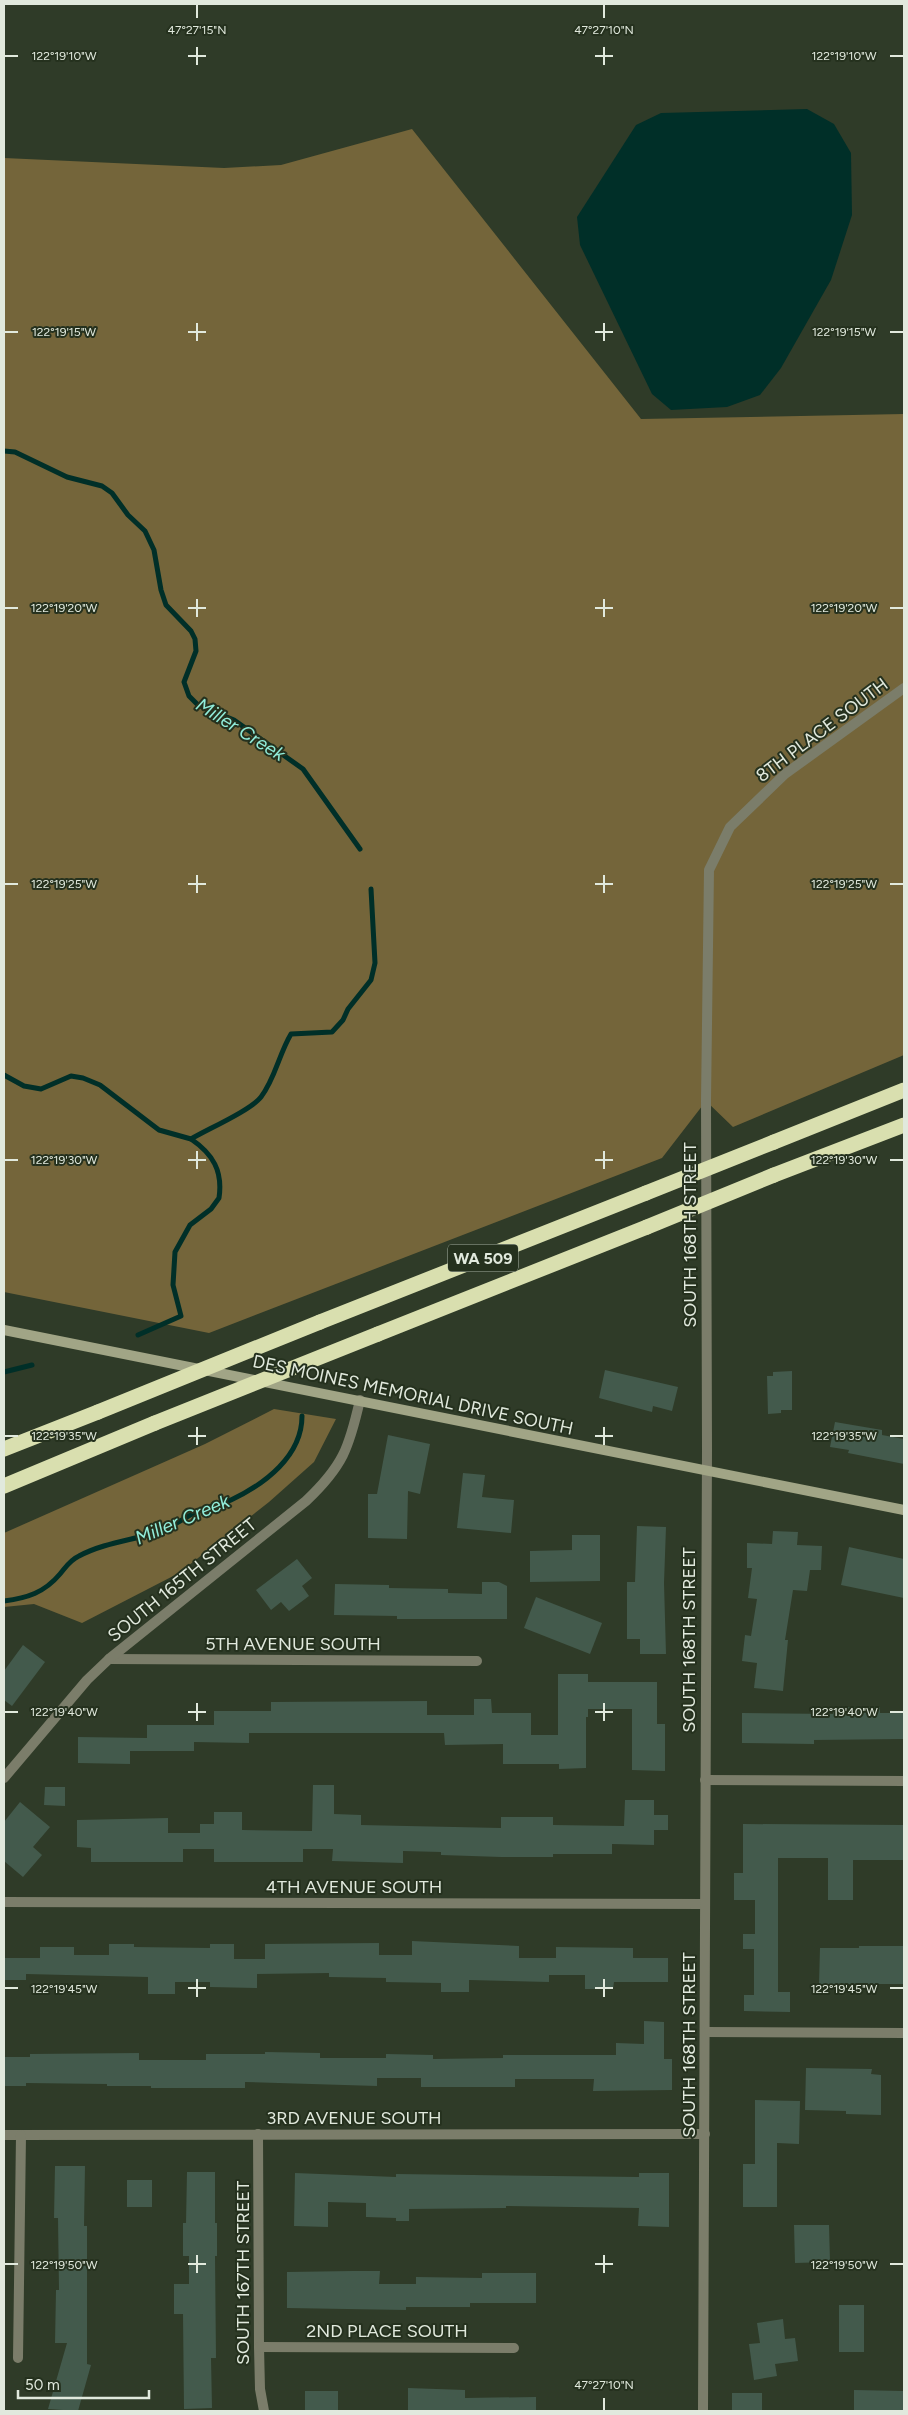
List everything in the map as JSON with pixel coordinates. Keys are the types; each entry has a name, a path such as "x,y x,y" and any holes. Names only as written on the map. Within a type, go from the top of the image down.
{"highway":[{"name":"WA 509","path":"4,1449 904,1090"},
{"name":"WA 509","path":"4,1486 155,1423 904,1125"}],"main road":[{"name":"DES MOINES MEMORIAL DRIVE SOUTH","path":"4,1330 360,1400 706,1472 904,1510"}],"street":[{"name":"8TH PLACE SOUTH","path":"709,870 730,827 786,774 904,688"},
{"name":"SOUTH 168TH STREET","path":"703,2411 706,2032 706,1101 709,870"},
{"name":"SOUTH 165TH STREET","path":"4,1778 87,1680 109,1659 306,1501 327,1482 340,1465 351,1440 360,1400"},
{"name":"5TH AVENUE SOUTH","path":"109,1659 477,1662"},
{"path":"705,1780 904,1781"},
{"name":"4TH AVENUE SOUTH","path":"4,1902 705,1904"},
{"path":"706,2032 904,2033"},
{"name":"SOUTH 167TH STREET","path":"258,2134 259,2347 260,2389 264,2411"},
{"name":"3RD AVENUE SOUTH","path":"4,2135 705,2134"},
{"path":"18,2358 21,2135"},
{"name":"2ND PLACE SOUTH","path":"259,2347 514,2348"}],"shaded area":[{"path":"412,129 641,419 904,414 904,1055 733,1127 706,1101 662,1158 209,1333 4,1292 4,158 224,168 281,165"},
{"path":"274,1409 336,1419 314,1462 269,1502 179,1573 82,1623 34,1604 4,1607 4,1533 205,1444"}],"water":[{"path":"807,109 834,124 851,153 852,215 831,280 781,368 760,395 727,407 671,410 652,394 580,245 577,217 636,125 661,113"}],"building":[{"path":"605,1370 678,1387 672,1411 653,1406 652,1412 599,1398"},
{"path":"792,1371 792,1410 781,1410 781,1413 768,1414 767,1376 773,1376 773,1372"},
{"path":"835,1422 882,1430 882,1435 904,1439 904,1464 848,1453 849,1450 830,1447"},
{"path":"388,1435 430,1444 420,1494 408,1491 407,1539 368,1538 368,1494 377,1494"},
{"path":"463,1473 485,1475 482,1497 514,1500 511,1533 457,1528"},
{"path":"637,1526 666,1527 664,1583 666,1654 640,1654 640,1639 627,1639 627,1582 635,1582"},
{"path":"773,1531 798,1532 797,1545 822,1546 821,1570 810,1570 807,1591 793,1590 785,1640 788,1640 783,1691 754,1688 757,1663 742,1661 745,1635 751,1636 757,1599 748,1598 752,1568 747,1568 747,1543 772,1544"},
{"path":"572,1535 600,1535 600,1581 530,1582 530,1551 572,1550"},
{"path":"849,1547 904,1559 904,1598 841,1585"},
{"path":"297,1559 312,1578 302,1586 309,1596 289,1611 281,1602 271,1610 256,1590"},
{"path":"482,1582 499,1582 507,1586 507,1619 397,1619 397,1616 334,1615 335,1584 389,1585 389,1588 448,1589 448,1593 482,1594"},
{"path":"536,1597 602,1623 590,1654 524,1628"},
{"path":"23,1645 45,1662 12,1706 4,1700 4,1671"},
{"path":"558,1674 588,1674 588,1682 657,1682 657,1724 665,1724 665,1771 632,1770 632,1709 588,1709 588,1717 586,1717 586,1768 559,1769 559,1764 503,1764 503,1744 445,1745 444,1733 249,1733 249,1743 194,1742 194,1751 130,1751 130,1764 78,1763 78,1737 147,1738 147,1725 214,1725 214,1711 271,1711 271,1702 427,1701 427,1715 474,1715 474,1699 491,1699 492,1713 531,1713 531,1735 558,1735"},
{"path":"833,1707 880,1707 880,1713 904,1713 904,1739 814,1740 814,1744 742,1743 742,1713 833,1714"},
{"path":"313,1785 334,1785 334,1814 361,1815 361,1825 501,1828 501,1817 553,1817 553,1825 624,1826 625,1800 654,1800 654,1815 668,1815 668,1830 654,1830 654,1845 612,1844 612,1854 553,1854 553,1857 501,1857 441,1855 441,1852 403,1851 403,1863 332,1861 333,1849 303,1849 303,1862 214,1862 214,1849 183,1849 183,1862 91,1862 91,1848 77,1847 77,1820 168,1818 168,1833 200,1833 200,1824 214,1824 214,1812 242,1812 242,1830 312,1831"},
{"path":"45,1787 65,1787 65,1806 44,1805"},
{"path":"20,1802 50,1827 33,1847 42,1855 23,1877 4,1861 4,1822"},
{"path":"743,1824 904,1825 904,1860 853,1860 853,1900 828,1900 828,1858 778,1858 778,1992 790,1992 790,2012 744,2011 744,1995 754,1995 754,1949 743,1949 743,1934 755,1934 755,1900 734,1900 734,1873 743,1873"},
{"path":"412,1941 519,1946 519,1958 556,1958 556,1947 633,1948 633,1958 668,1958 668,1982 614,1982 613,1989 585,1989 585,1975 549,1975 549,1982 469,1980 469,1992 441,1992 441,1983 386,1982 386,1978 329,1977 329,1973 257,1974 257,1988 210,1987 210,1982 175,1982 175,1994 148,1994 148,1977 26,1974 26,1980 4,1980 4,1958 40,1958 40,1947 74,1947 74,1955 109,1955 109,1944 134,1944 134,1947 210,1948 210,1944 234,1944 234,1959 265,1959 265,1944 379,1943 379,1955 412,1955"},
{"path":"859,1946 904,1946 904,1984 819,1984 820,1948 859,1948"},
{"path":"644,2021 664,2022 664,2059 672,2059 672,2090 593,2091 594,2079 515,2079 515,2087 421,2087 421,2078 377,2078 377,2086 245,2082 245,2088 151,2088 151,2086 107,2086 107,2084 26,2083 26,2086 4,2086 4,2057 30,2057 30,2054 139,2053 139,2060 206,2060 206,2054 265,2054 265,2052 320,2053 320,2058 386,2058 386,2054 433,2055 433,2059 503,2058 503,2055 616,2055 616,2043 644,2044"},
{"path":"806,2068 872,2069 871,2074 881,2075 881,2115 846,2114 846,2111 805,2110"},
{"path":"755,2100 800,2101 799,2144 777,2143 777,2207 743,2207 743,2164 755,2164"},
{"path":"55,2166 85,2166 84,2226 87,2226 87,2364 91,2365 78,2411 48,2409 67,2343 55,2343 56,2290 59,2290 58,2218 54,2218"},
{"path":"187,2172 215,2172 215,2223 217,2223 217,2256 215,2256 216,2358 211,2358 212,2408 184,2409 183,2314 174,2314 174,2284 189,2284 189,2256 183,2256 183,2223 186,2223"},
{"path":"295,2173 396,2177 396,2174 639,2177 639,2173 669,2173 669,2227 638,2226 639,2208 506,2206 506,2208 409,2209 409,2221 396,2221 396,2218 366,2217 366,2203 328,2202 328,2227 294,2226"},
{"path":"127,2180 152,2180 152,2207 127,2207"},
{"path":"794,2225 829,2225 830,2262 795,2263"},
{"path":"380,2271 379,2284 416,2284 416,2277 482,2278 482,2273 536,2273 536,2303 470,2303 470,2307 406,2307 406,2310 287,2308 287,2272"},
{"path":"839,2305 864,2305 864,2352 839,2352"},
{"path":"783,2319 785,2339 795,2338 798,2361 775,2364 777,2376 754,2380 749,2344 760,2343 757,2323"},
{"path":"408,2388 465,2390 465,2398 536,2397 536,2411 408,2411"},
{"path":"854,2390 904,2391 904,2411 854,2411"},
{"path":"305,2391 338,2391 338,2411 305,2411"},
{"path":"732,2393 762,2393 762,2411 732,2411"}],"waterway":[{"name":"Miller Creek","path":"4,451 15,452 67,477 102,486 112,493 128,515 145,531 154,550 161,590 166,605 191,631 195,639 196,651 184,682 189,696 198,705 234,720 303,769 360,849"},
{"name":"Miller Creek","path":"138,1335 181,1316 173,1285 175,1252 190,1225 211,1209 219,1198 220,1188 218,1171 215,1164 211,1157 191,1139 248,1108 261,1097 270,1082 291,1034 332,1032 343,1020 348,1009 371,980 375,963 371,889"},
{"path":"4,1075 24,1086 41,1089 71,1076 83,1078 100,1085 159,1130 191,1139"},
{"path":"4,1372 32,1365"},
{"name":"Miller Creek","path":"4,1601 35,1594 48,1586 73,1560 88,1552 163,1530 198,1511 231,1500 256,1486 279,1467 296,1444 302,1416"}]}
